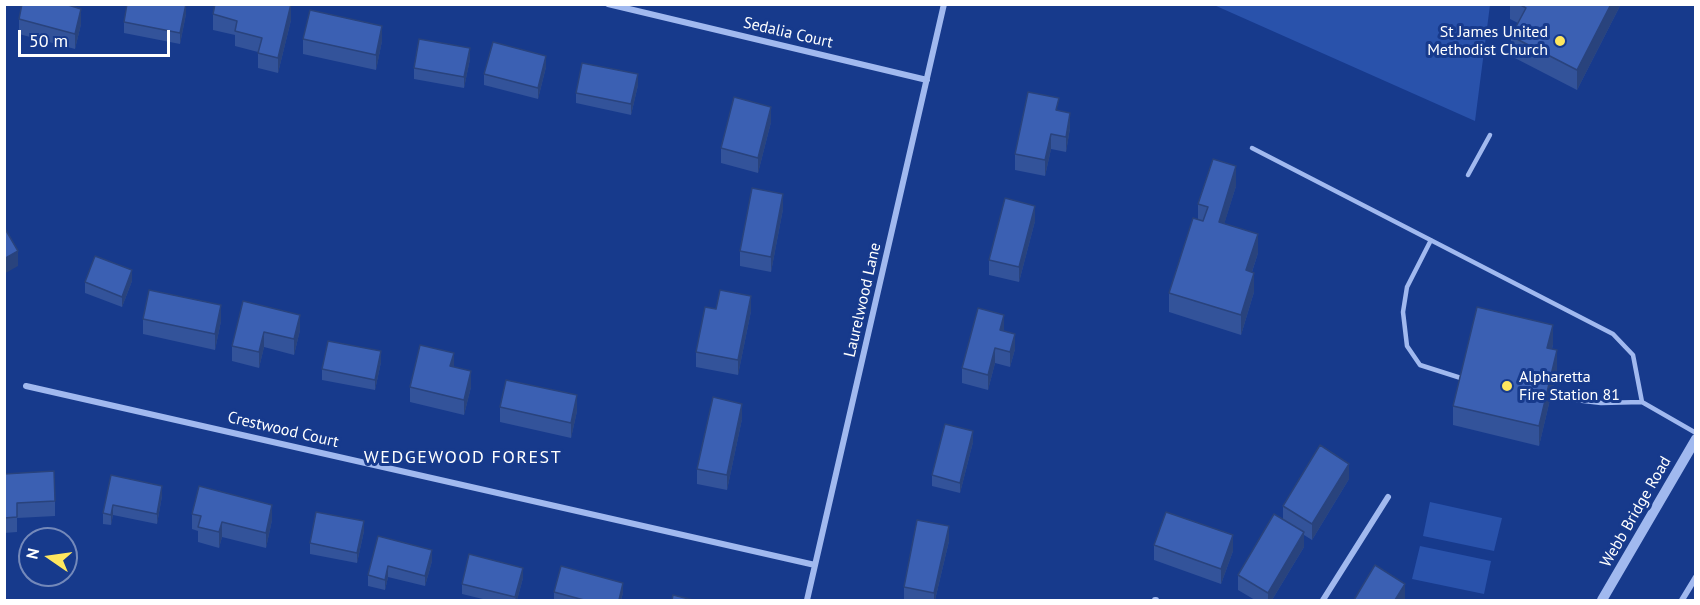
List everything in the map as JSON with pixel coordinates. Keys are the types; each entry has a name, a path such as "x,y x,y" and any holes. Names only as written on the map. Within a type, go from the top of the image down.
{"street":[{"name":"Sedalia Court","path":"608,4 927,80"},
{"name":"Laurelwood Lane","path":"807,600 944,4"},
{"name":"Crestwood Court","path":"26,386 815,565"},
{"name":"Webb Bridge Road","path":"1602,600 1695,439"},
{"path":"1323,600 1388,496"},
{"path":"1682,600 1695,577"}],"lane":[{"path":"1468,175 1490,135"},
{"path":"1252,148 1613,334 1633,355 1642,402"},
{"path":"1431,240 1407,287 1403,312 1407,346 1420,365 1464,379"},
{"path":"1550,397 1601,403 1642,402 1695,434"}],"shaded area":[{"path":"1214,5 1490,5 1475,121"},
{"path":"1430,502 1502,518 1494,551 1423,536"},
{"path":"1420,546 1491,561 1484,594 1412,579"}],"building":[{"path":"22,4 65,4 81,9 75,34 19,19"},
{"path":"127,4 186,4 180,33 124,22"},
{"path":"215,4 291,4 278,58 258,53 262,38 235,31 237,21 213,14"},
{"name":"St James United Methodist Church","path":"1519,4 1611,4 1577,70 1511,36 1526,8"},
{"path":"310,10 382,26 376,55 303,39"},
{"path":"419,39 470,48 464,77 414,68"},
{"path":"493,42 546,56 538,88 484,74"},
{"path":"582,63 638,74 631,104 576,93"},
{"path":"1028,92 1059,98 1056,110 1070,113 1066,137 1051,134 1045,160 1015,154"},
{"path":"734,97 771,107 758,158 721,148"},
{"path":"1213,159 1236,166 1219,222 1258,234 1246,270 1254,273 1241,315 1169,293 1193,218 1203,221 1208,207 1198,204"},
{"path":"752,188 783,194 771,257 740,251"},
{"path":"1005,198 1035,206 1019,267 989,260"},
{"path":"4,227 18,251 4,259"},
{"path":"95,256 132,270 122,297 85,282"},
{"path":"149,290 221,305 215,334 143,319"},
{"path":"720,290 751,296 738,360 696,352 705,307 716,309"},
{"path":"243,301 300,315 294,339 264,332 259,352 232,346"},
{"path":"1477,307 1553,325 1547,348 1557,350 1539,426 1453,406"},
{"path":"978,308 1004,315 1000,330 1015,334 1010,352 995,348 988,375 962,368"},
{"path":"328,341 381,351 375,380 322,369"},
{"path":"420,345 454,353 450,366 471,371 464,400 410,387"},
{"path":"506,380 577,395 571,423 500,407"},
{"path":"713,397 742,404 727,475 697,469"},
{"path":"945,424 973,431 960,483 932,475"},
{"path":"1320,445 1349,464 1312,524 1283,506"},
{"path":"54,471 55,501 17,503 17,517 4,518 4,474"},
{"path":"111,475 162,486 157,514 113,505 111,515 103,513"},
{"path":"199,486 272,505 266,533 222,522 219,532 198,527 201,516 192,514"},
{"path":"316,512 364,521 357,553 310,543"},
{"path":"1166,512 1233,535 1221,569 1154,545"},
{"path":"1274,514 1304,532 1268,593 1238,575"},
{"path":"917,520 949,526 934,593 904,587"},
{"path":"378,536 432,550 425,576 388,566 385,580 368,575"},
{"path":"469,554 523,568 515,597 462,584"},
{"path":"1375,565 1405,584 1395,600 1354,600"},
{"path":"561,566 623,583 619,600 584,600 554,592"},
{"path":"673,595 693,600 672,600"}],"place":[{"name":"St James United Methodist Church","path":"1560,41"},
{"name":"Alpharetta Fire Station 81","path":"1507,386"}],"district":[{"name":"WEDGEWOOD FOREST","path":"463,458"}]}
